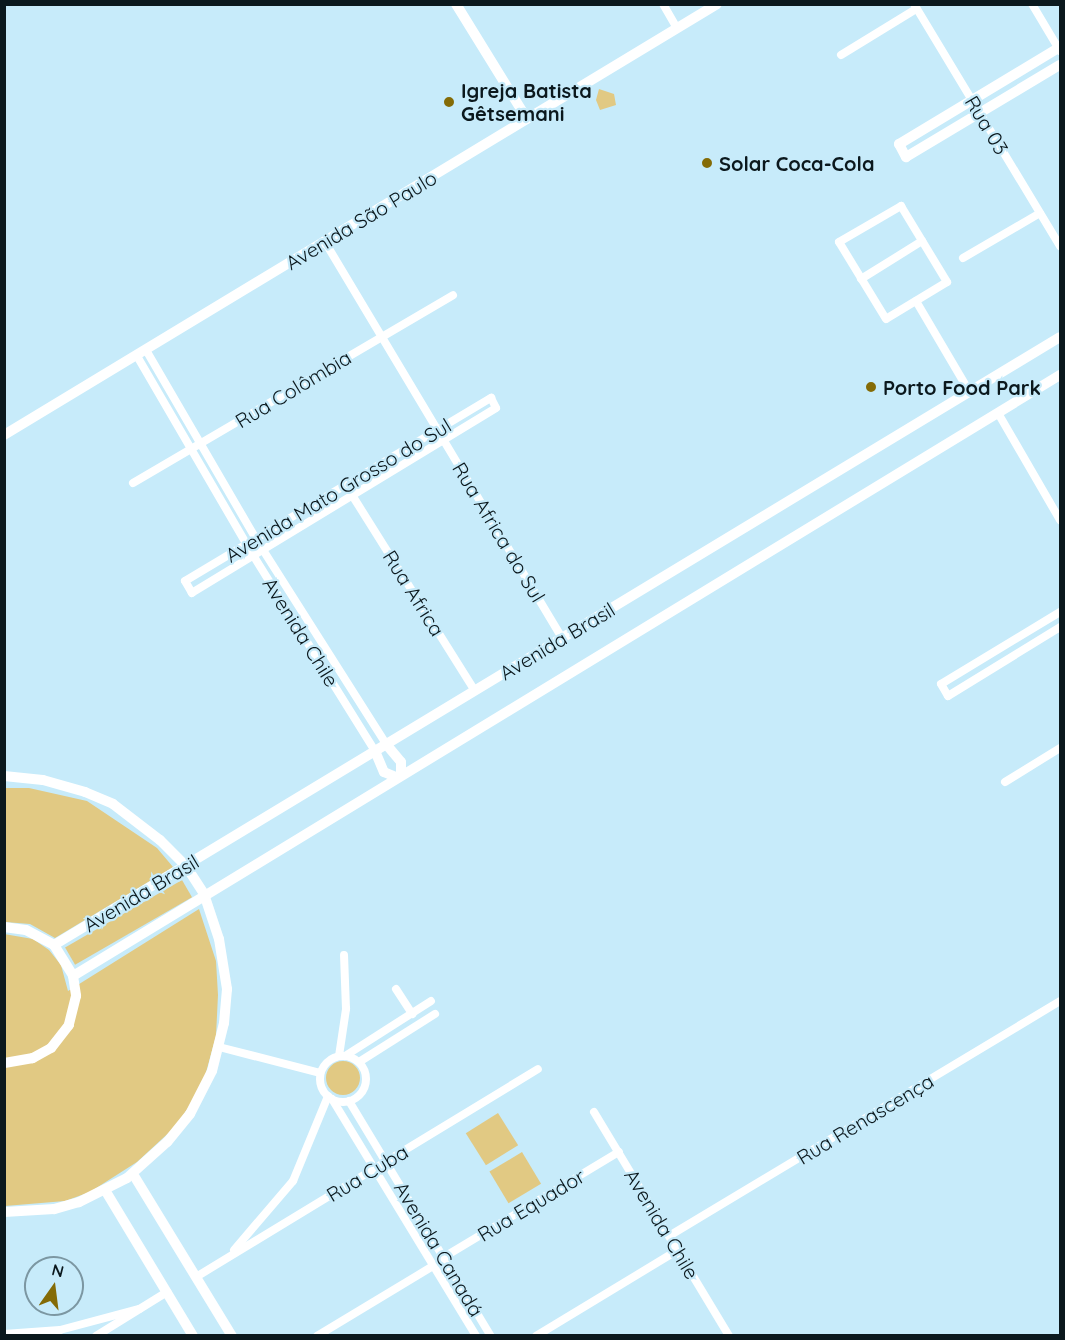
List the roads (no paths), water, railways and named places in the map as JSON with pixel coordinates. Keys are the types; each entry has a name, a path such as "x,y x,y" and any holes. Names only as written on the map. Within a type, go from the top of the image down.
{"main road":[{"path":"456,4 527,119"},
{"name":"Avenida São Paulo","path":"4,435 717,4"},
{"path":"1060,48 899,144 906,157 1060,65"},
{"name":"Avenida Brasil","path":"54,945 1060,337"},
{"name":"Avenida Brasil","path":"73,976 204,894 1060,375"},
{"path":"375,751 384,772 398,776 401,762 386,744"},
{"path":"4,776 43,780 113,804 142,824 186,866 204,894 224,962 227,989 219,1047 190,1114 133,1174 105,1190 54,1209 4,1212"},
{"path":"4,927 26,930 54,945 73,976 73,1016 58,1041 33,1058 4,1063"},
{"path":"133,1174 232,1335"},
{"path":"105,1190 193,1335"}],"street":[{"path":"663,4 677,28"},
{"path":"1032,4 1060,48"},
{"path":"841,55 915,7"},
{"name":"Rua 03","path":"915,7 1060,246"},
{"path":"900,206 946,282 886,319 861,279 839,242 900,206"},
{"path":"963,258 1040,213"},
{"path":"861,279 922,241"},
{"name":"Rua Africa do Sul","path":"325,242 561,638"},
{"name":"Rua Colômbia","path":"133,483 453,295"},
{"path":"916,300 969,391"},
{"name":"Avenida Chile","path":"142,353 386,744"},
{"name":"Avenida Chile","path":"142,353 190,449 375,751"},
{"name":"Avenida Mato Grosso do Sul","path":"490,398 496,408 444,439 192,592 185,581 490,398"},
{"path":"998,413 1060,520"},
{"name":"Rua Africa","path":"352,495 475,691"},
{"path":"1060,612 941,684 948,696 1060,627"},
{"path":"1005,782 1060,748"},
{"path":"342,1056 346,1009 344,955"},
{"path":"396,989 412,1014"},
{"path":"359,1062 366,1081 360,1093 349,1101 330,1097 322,1087 321,1073 328,1061 342,1056 431,1001"},
{"name":"Rua Renascença","path":"669,1236 1060,1002"},
{"path":"359,1062 435,1014"},
{"path":"219,1047 321,1073"},
{"path":"342,1056 359,1062"},
{"name":"Rua Cuba","path":"196,1277 538,1069"},
{"path":"224,1260 293,1181 330,1097"},
{"name":"Avenida Canadá","path":"330,1097 476,1335"},
{"name":"Avenida Canadá","path":"349,1101 491,1335"},
{"name":"Avenida Chile","path":"594,1112 729,1335"},
{"name":"Rua Equador","path":"444,1257 619,1152"},
{"path":"536,1335 678,1250"},
{"path":"317,1335 433,1266"},
{"path":"96,1335 167,1292"},
{"path":"4,1334 60,1330 139,1309"}],"place":[{"name":"Igreja Batista Gêtsemani","path":"449,102"},
{"name":"Solar Coca-Cola","path":"707,163"},
{"name":"Porto Food Park","path":"871,387"}]}
